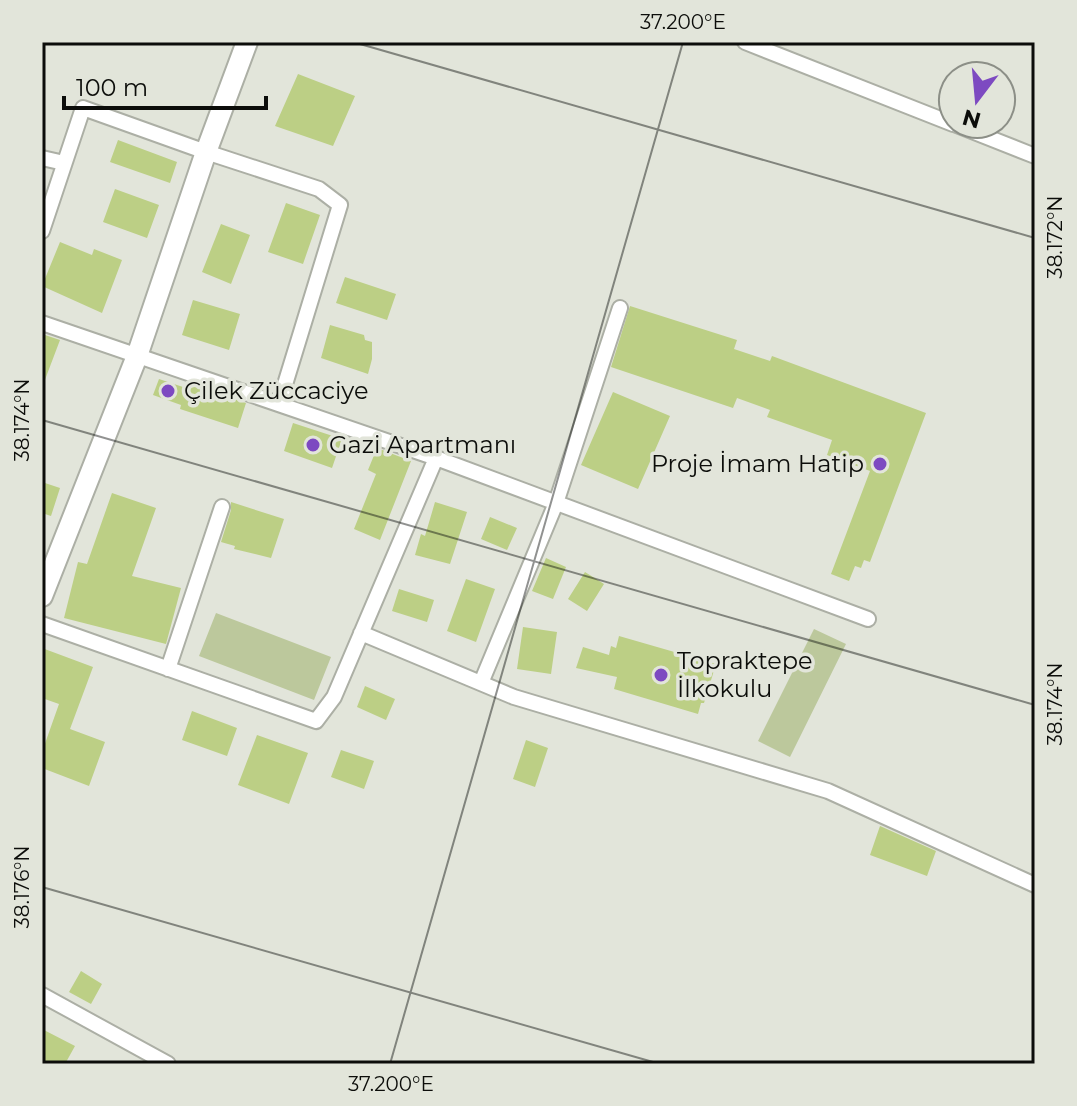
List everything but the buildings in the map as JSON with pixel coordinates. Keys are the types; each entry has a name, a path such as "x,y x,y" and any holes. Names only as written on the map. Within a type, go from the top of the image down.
{"main road":[{"path":"42,596 137,356 247,42"}],"street":[{"path":"745,42 937,118"},
{"path":"42,231 83,108 319,189 340,205 279,404"},
{"path":"994,140 1035,156"},
{"path":"42,158 64,163"},
{"path":"481,683 556,503 620,308"},
{"path":"42,323 436,458 868,619"},
{"path":"42,624 316,721 334,697 436,458"},
{"path":"168,669 222,507"},
{"path":"361,633 514,697 828,791 1035,885"},
{"path":"42,995 168,1064"}],"green space":[{"path":"216,613 331,657 314,700 199,656"},
{"path":"814,629 846,644 790,757 758,741"}],"place":[{"name":"Çilek Züccaciye","path":"168,391"},
{"name":"Gazi Apartmanı","path":"313,445"},
{"name":"Proje İmam Hatip","path":"880,464"},
{"name":"Topraktepe İlkokulu","path":"661,675"}]}
